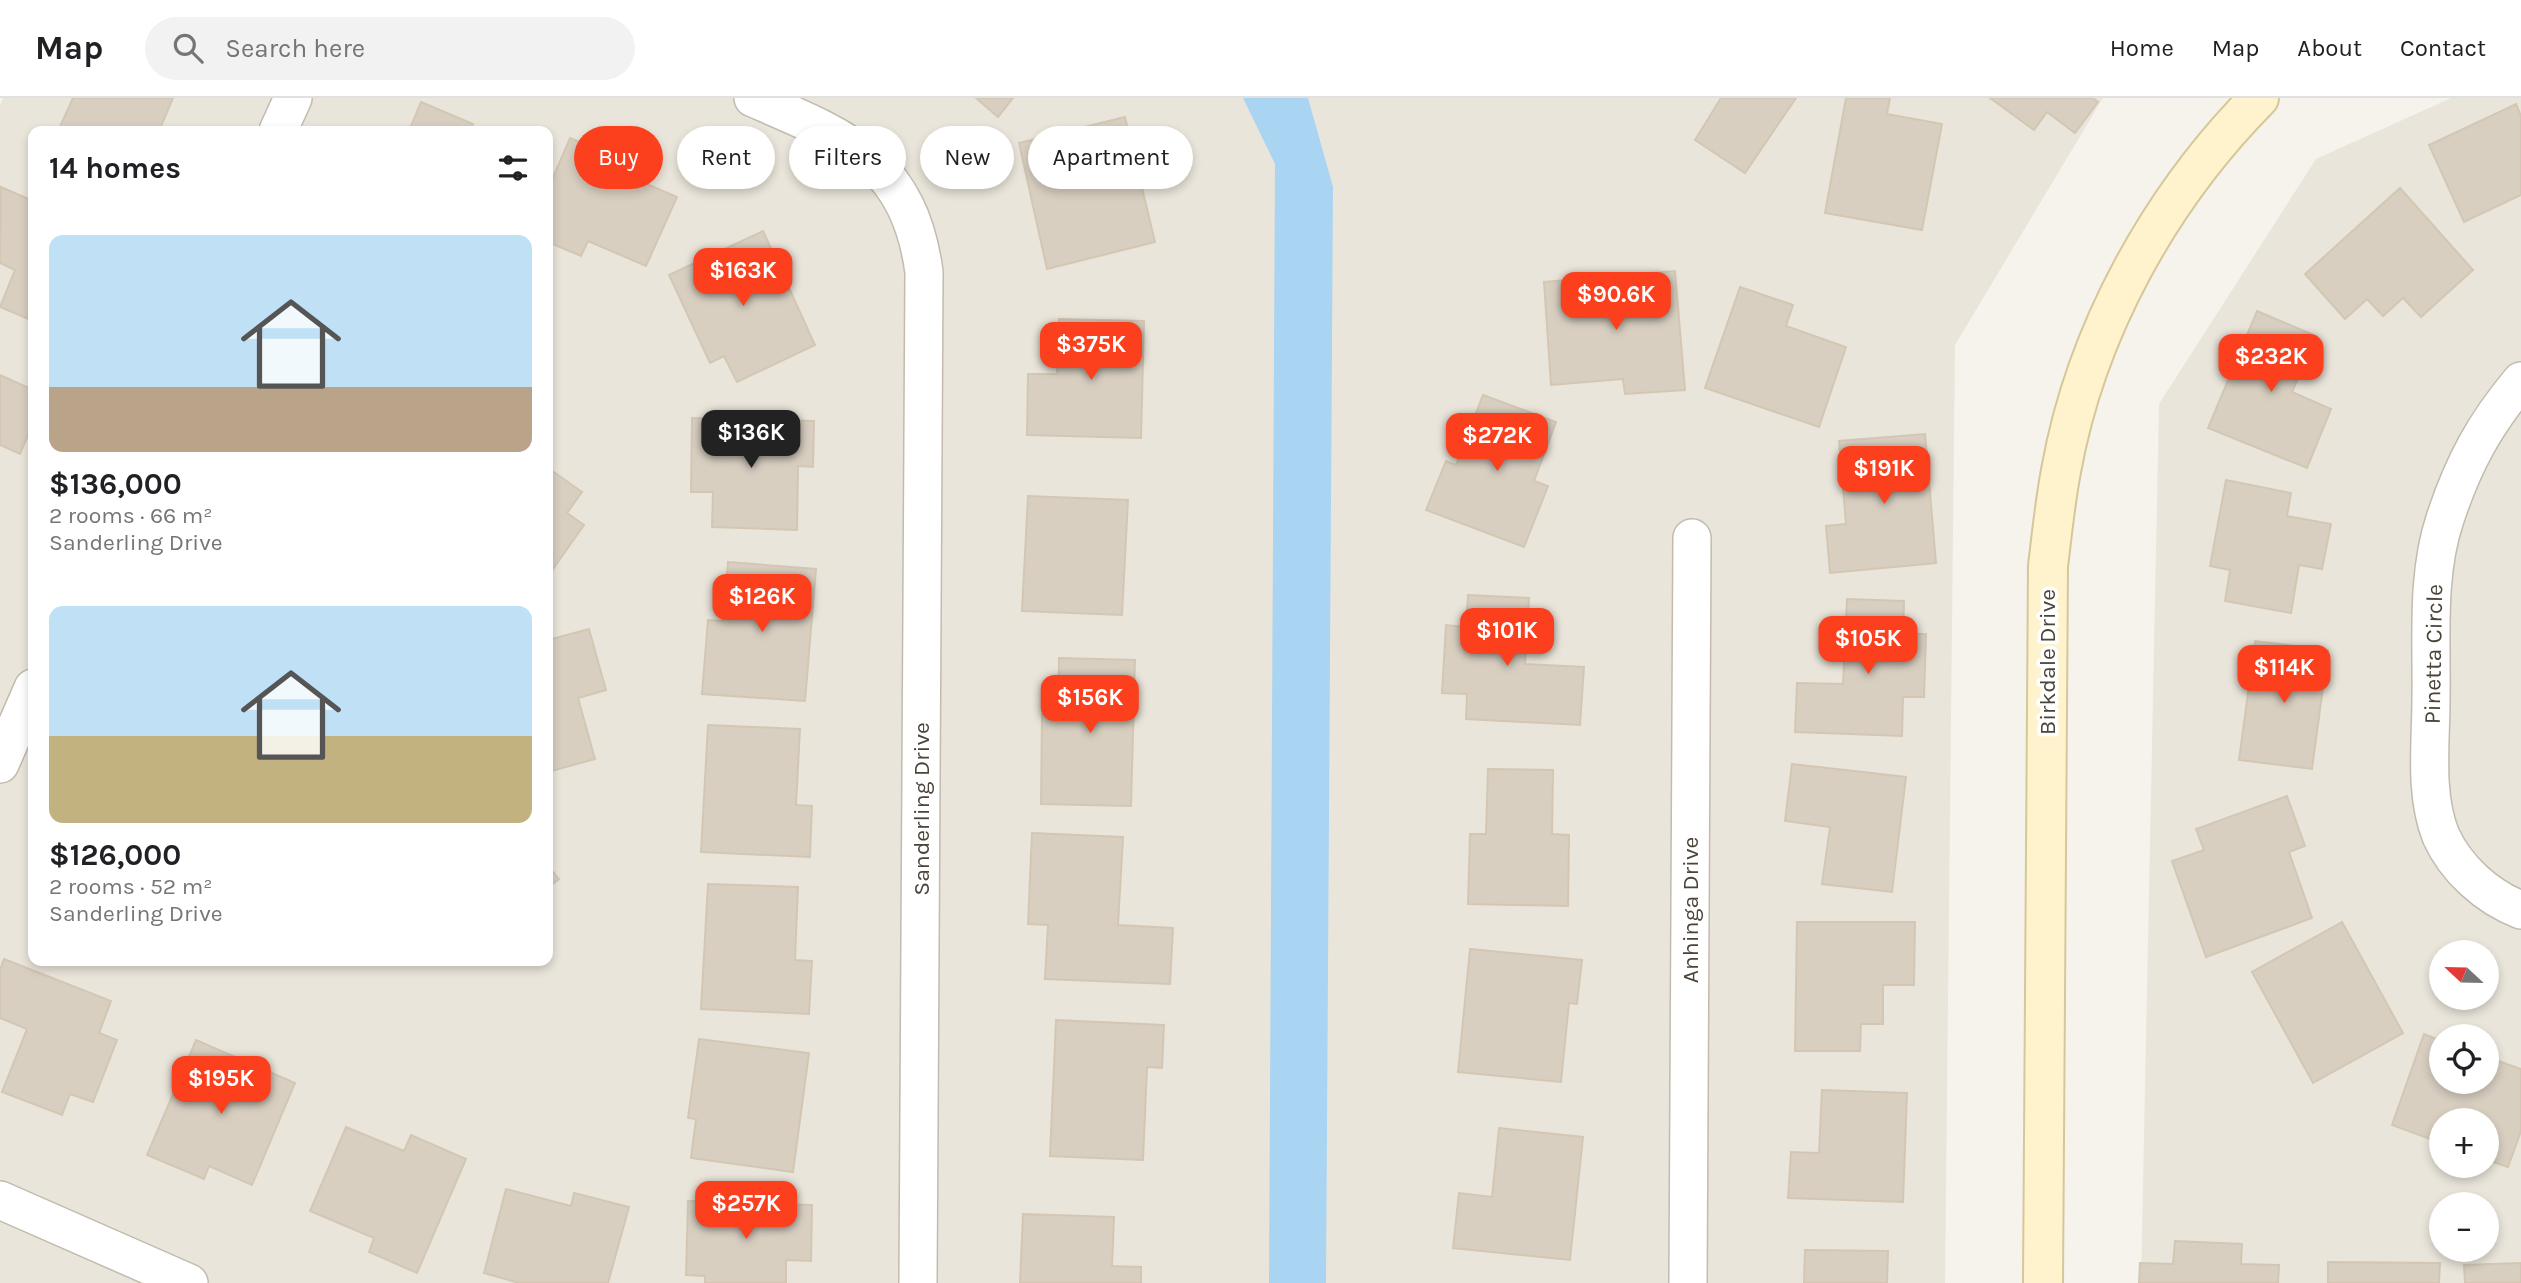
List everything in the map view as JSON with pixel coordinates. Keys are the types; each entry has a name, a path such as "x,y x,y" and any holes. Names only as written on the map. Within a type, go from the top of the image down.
{"street":[{"path":"280,126 293,98"},
{"name":"Sanderling Drive","path":"753,98 824,129 850,144 874,163 894,186 909,213 920,242 924,272 918,1283"},
{"name":"Birkdale Drive","path":"2043,1283 2048,566 2061,470 2076,408 2093,358 2123,287 2154,231 2210,151 2259,98"},
{"name":"Pinetta Circle","path":"2521,381 2493,414 2464,467 2444,522 2433,581 2431,790 2441,835 2457,863 2480,887 2507,905 2521,909"},
{"name":"Anhinga Drive","path":"1688,1283 1692,538"},
{"path":"0,764 28,700"},
{"path":"0,1200 189,1283"}],"shaded area":[{"path":"3,98 2103,98 1955,345 1945,1283 0,1283 0,105"},
{"path":"2451,98 2521,98 2521,1283 2141,1283 2159,404 2316,159"}],"water":[{"path":"1243,98 1308,98 1333,187 1326,1283 1269,1283 1275,164"}],"building":[{"path":"73,98 173,98 161,126 60,126"},
{"path":"976,98 1013,98 998,117"},
{"path":"1721,98 1796,98 1745,173 1695,140"},
{"path":"1846,98 1890,98 1887,114 1942,124 1922,230 1825,213"},
{"path":"1990,98 2093,98 2098,102 2075,133 2047,112 2034,130"},
{"path":"421,102 473,124 472,126 411,126"},
{"path":"2516,104 2521,116 2521,195 2464,222 2429,145"},
{"path":"1125,117 1127,126 1088,126"},
{"path":"570,138 574,140 574,189 658,189 677,197 646,266 588,241 581,256 553,244 553,177"},
{"path":"1028,141 1028,184 1019,143"},
{"path":"1,187 28,199 28,319 0,307 15,270 0,263"},
{"path":"2400,188 2473,270 2421,317 2403,298 2383,316 2367,299 2345,319 2305,274"},
{"path":"1029,189 1142,189 1155,242 1047,269"},
{"path":"763,231 815,345 737,382 724,356 710,363 669,275"},
{"path":"1675,271 1685,390 1625,394 1623,379 1551,385 1544,282"},
{"path":"1740,287 1793,305 1786,326 1846,347 1819,427 1705,388"},
{"path":"2257,311 2316,336 2292,392 2331,409 2307,468 2208,428"},
{"path":"1059,319 1144,321 1141,438 1027,435 1028,374 1057,374"},
{"path":"0,375 28,388 28,435 20,454 0,445"},
{"path":"1483,395 1556,422 1534,481 1548,486 1524,547 1426,510 1446,461 1456,465"},
{"path":"692,418 814,421 813,467 798,466 797,530 712,527 713,492 691,492"},
{"path":"1925,434 1936,563 1830,573 1826,526 1846,524 1839,441"},
{"path":"553,472 582,492 567,513 584,525 553,569"},
{"path":"2226,480 2291,493 2287,516 2331,524 2322,569 2299,565 2291,613 2225,601 2230,570 2210,566"},
{"path":"1028,496 1128,500 1122,615 1022,611"},
{"path":"728,562 816,569 805,701 702,694 708,620 723,621"},
{"path":"1468,595 1529,598 1525,664 1584,667 1580,725 1466,719 1467,694 1442,693 1446,625 1466,627"},
{"path":"1847,599 1904,601 1903,634 1926,634 1924,697 1903,697 1902,736 1795,732 1797,683 1843,684"},
{"path":"589,629 606,690 578,698 595,759 553,771 553,639"},
{"path":"2255,641 2328,650 2312,769 2239,760"},
{"path":"1059,658 1135,660 1131,806 1041,804 1042,714 1058,714"},
{"path":"708,725 800,729 796,805 812,806 810,857 701,852"},
{"path":"1792,764 1906,777 1892,892 1822,884 1830,827 1785,821"},
{"path":"1488,769 1553,770 1552,834 1569,835 1568,906 1468,904 1470,834 1486,834"},
{"path":"2287,796 2305,846 2289,852 2312,918 2206,957 2172,861 2204,850 2196,829"},
{"path":"1032,833 1123,837 1118,925 1173,928 1170,984 1045,979 1048,925 1028,924"},
{"path":"553,872 559,879 553,884"},
{"path":"708,884 798,887 795,960 812,961 809,1014 701,1009"},
{"path":"1797,922 1915,922 1914,985 1883,985 1883,1024 1861,1024 1860,1051 1795,1051"},
{"path":"2342,922 2403,1033 2313,1083 2252,972"},
{"path":"1470,949 1582,960 1577,1004 1569,1003 1561,1082 1458,1072"},
{"path":"4,959 111,1001 99,1033 117,1040 93,1102 70,1094 62,1115 2,1092 27,1029 0,1018 0,970"},
{"path":"1056,1020 1164,1025 1162,1068 1147,1067 1143,1160 1050,1156"},
{"path":"2424,1034 2429,1036 2429,1094 2499,1094 2499,1061 2521,1069 2521,1131 2508,1167 2499,1164 2499,1108 2429,1108 2429,1139 2392,1125"},
{"path":"699,1039 809,1053 793,1172 691,1158 696,1119 688,1118"},
{"path":"196,1040 295,1083 252,1185 209,1166 204,1179 147,1155"},
{"path":"1822,1090 1907,1093 1903,1202 1788,1198 1791,1152 1819,1153"},
{"path":"346,1127 404,1151 411,1135 466,1159 417,1273 369,1252 374,1238 310,1211"},
{"path":"1499,1128 1583,1137 1570,1260 1453,1248 1459,1193 1492,1197"},
{"path":"506,1189 571,1206 574,1193 629,1207 608,1283 519,1283 484,1273"},
{"path":"688,1201 812,1205 811,1261 786,1260 786,1283 705,1283 705,1276 686,1275"},
{"path":"1023,1214 1114,1217 1112,1266 1141,1267 1141,1283 1020,1283"},
{"path":"2175,1241 2242,1244 2241,1264 2279,1265 2278,1283 2139,1283 2140,1263 2173,1264"},
{"path":"1805,1250 1888,1251 1887,1283 1804,1283"},
{"path":"2328,1262 2440,1263 2439,1283 2328,1283"},
{"path":"2521,1263 2521,1283 2465,1283 2464,1265"}]}
